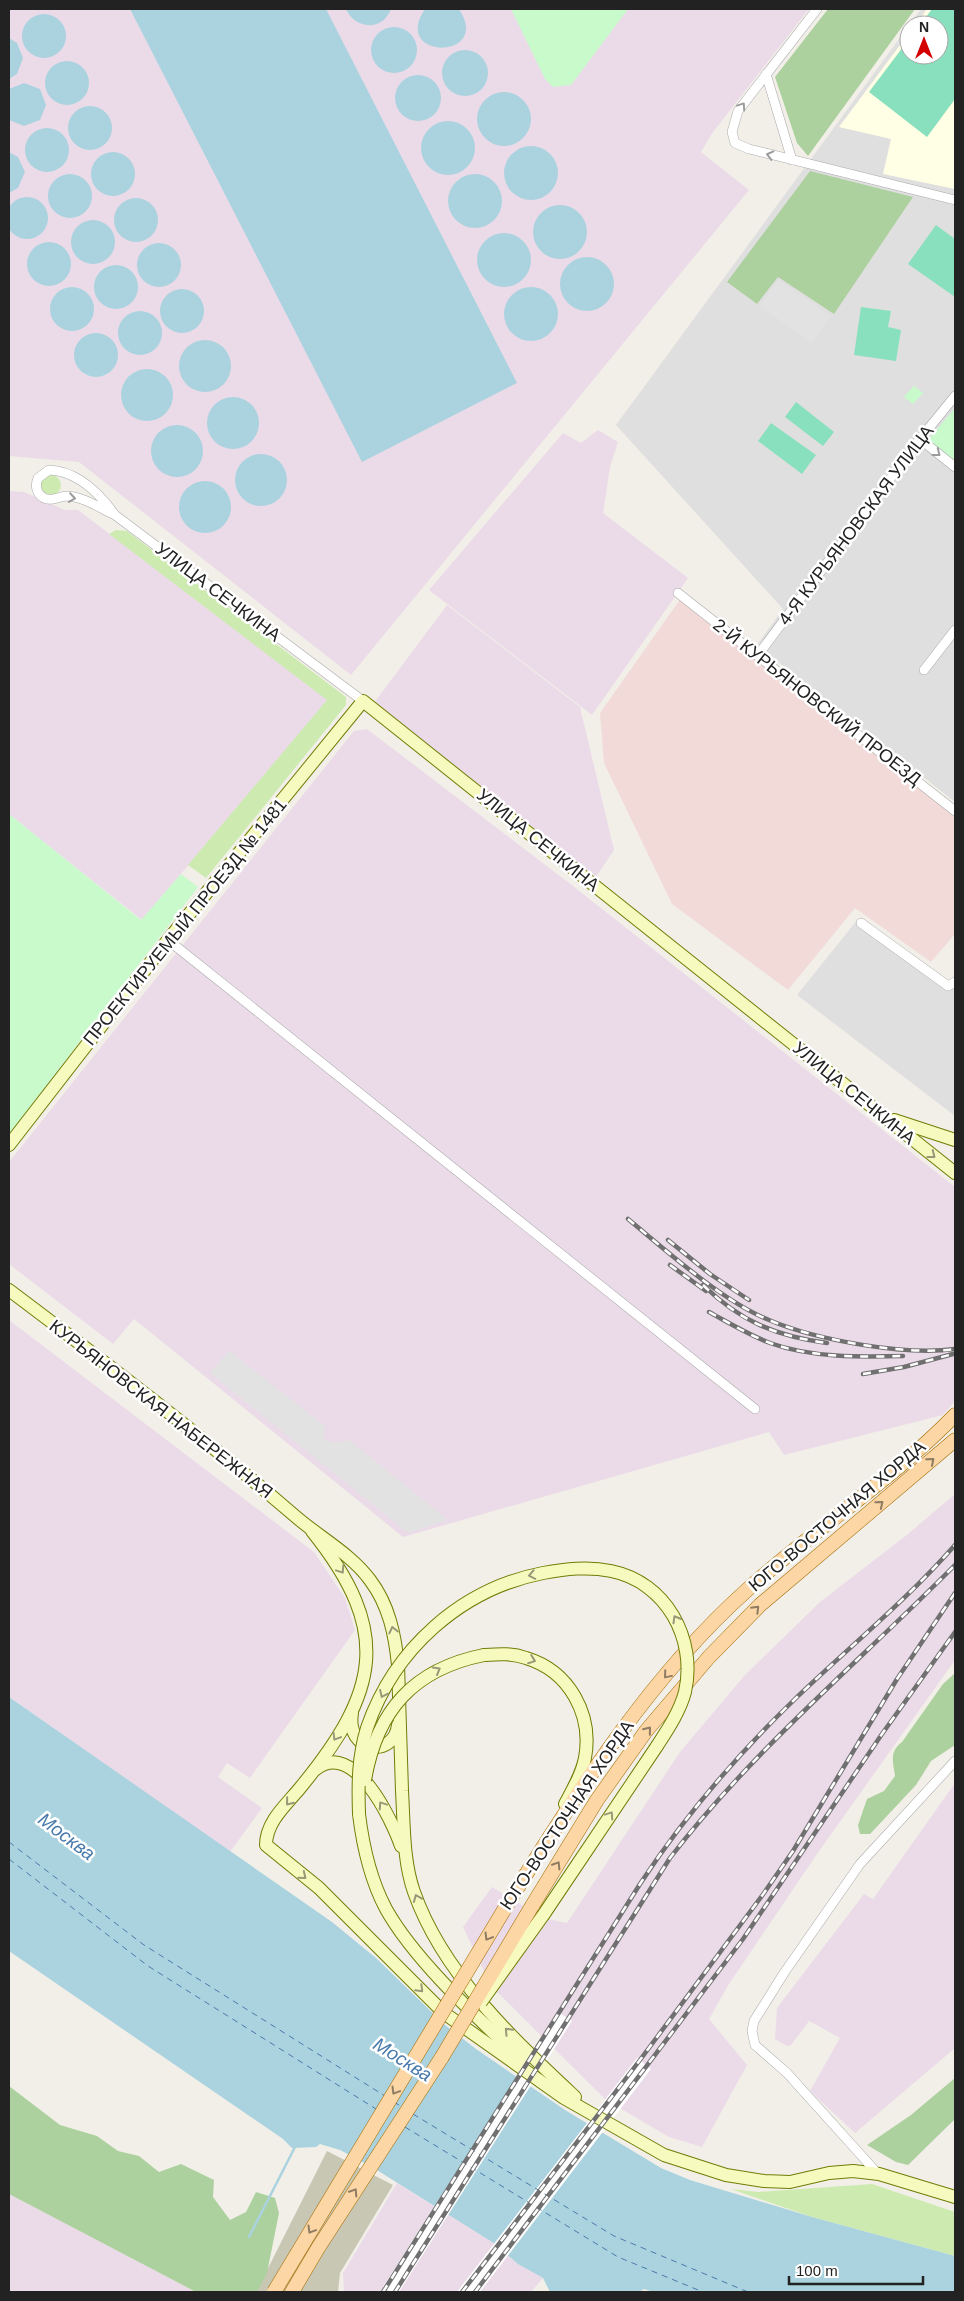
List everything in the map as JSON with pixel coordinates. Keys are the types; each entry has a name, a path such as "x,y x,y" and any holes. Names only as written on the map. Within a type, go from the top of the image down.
{"main road":[{"name":"ЮГО-ВОСТОЧНАЯ ХОРДА","path":"274,2292 513,1895 580,1789 629,1720 696,1641 746,1590 897,1467 955,1415"},
{"name":"ЮГО-ВОСТОЧНАЯ ХОРДА","path":"292,2292 318,2248 538,1910 608,1784 646,1731 709,1658 760,1605 825,1548 907,1482 955,1440"},
{"path":"304,2292 318,2248"}],"street":[{"path":"817,9 738,111 732,132 736,143 749,150 955,200"},
{"path":"766,74 792,160"},
{"name":"4-Я КУРЬЯНОВСКАЯ УЛИЦА","path":"758,655 920,439 954,401"},
{"path":"920,439 955,467"},
{"name":"УЛИЦА СЕЧКИНА","path":"115,515 102,497 72,477 59,471 49,470 38,478 36,487 45,498 67,496 81,499 115,515 363,701 955,1173"},
{"name":"2-Й КУРЬЯНОВСКИЙ ПРОЕЗД","path":"678,593 955,811"},
{"path":"924,670 955,630"},
{"name":"ПРОЕКТИРУЕМЫЙ ПРОЕЗД № 1481","path":"9,1145 168,940 363,701"},
{"path":"861,923 948,986 955,982"},
{"path":"168,940 755,1410"},
{"path":"882,1116 955,1140"},
{"name":"КУРЬЯНОВСКАЯ НАБЕРЕЖНАЯ","path":"9,1290 144,1392 312,1531 343,1552 370,1579 383,1601 395,1640 403,1818 408,1865 414,1891 428,1926 454,1968 495,2018 535,2060 593,2114"},
{"name":"КУРЬЯНОВСКАЯ НАБЕРЕЖНАЯ","path":"312,1531 346,1577 364,1622 368,1651 364,1683 353,1708 314,1771 267,1829 266,1845 319,1888 444,2013 564,2098 664,2155 726,2175 790,2182 829,2173 879,2174 955,2197"},
{"path":"538,1910 657,1746 673,1721 684,1693 687,1651 682,1629 671,1610 655,1593 637,1580 612,1571 586,1568 524,1577 494,1588 466,1603 422,1637 402,1661 385,1688 368,1728 360,1758 359,1814 367,1861 386,1908 400,1931 485,2025 534,2071 593,2114"},
{"path":"359,1814 369,1758 384,1721 405,1694 444,1666 484,1655 507,1654 526,1657 543,1665 560,1677 572,1690 580,1706 586,1740 585,1759 579,1777 548,1839"},
{"path":"353,1708 351,1726 355,1736 364,1744 374,1747 386,1744 394,1737 399,1713"},
{"path":"314,1771 321,1766 335,1762 350,1767 359,1774 393,1822 408,1865"},
{"path":"879,2174 787,2073 755,2045 752,2031 754,2021 784,1973 860,1864 955,1762"}],"shaded area":[{"path":"9,9 809,9 713,132 701,152 749,190 351,675 79,462 9,456"},
{"path":"921,9 955,9 955,802 757,645 783,609 616,425 899,39 899,65 949,65 949,15 916,15"},
{"path":"927,9 955,9 955,189 883,174 891,139 839,127 899,46 899,65 949,65 949,15 922,15"},
{"path":"778,280 831,316 812,343 760,306"},
{"path":"598,430 618,442 610,467 603,513 688,578 592,715 429,590 563,433 581,443"},
{"path":"9,491 24,492 65,510 78,510 328,700 142,920 9,814"},
{"path":"681,598 955,817 955,934 931,962 855,908 788,990 672,904 604,763 600,713"},
{"path":"447,605 580,707 614,850 594,880 374,703"},
{"path":"367,729 573,886 955,1187 955,1401 943,1415 784,1455 769,1432 403,1537 134,1319 113,1344 9,1264 9,1162 354,731"},
{"path":"858,919 955,989 955,1116 797,995"},
{"path":"9,1320 314,1552 345,1598 355,1630 250,1778 227,1763 218,1777 262,1808 230,1852 9,1697"},
{"path":"229,1351 325,1426 324,1440 335,1443 349,1440 448,1520 408,1533 210,1373"},
{"path":"955,1494 955,1660 817,1854 729,1984 709,2019 747,2065 702,2147 669,2137 606,2100 491,1986 463,1927 492,1887 543,1918 567,1923 680,1752 745,1675 820,1602 908,1534"},
{"path":"955,1783 955,2048 855,2133 810,2091 840,2038 809,2021 791,2045 787,2046 775,2039 777,2008 864,1894 873,1899"},
{"path":"327,2151 393,2185 340,2273 338,2292 256,2292"},
{"path":"397,2183 492,2242 518,2264 543,2278 531,2292 344,2292 343,2273"},
{"path":"9,2194 196,2292 9,2292"}],"green space":[{"path":"511,9 628,9 571,85 553,87 545,79"},
{"path":"828,9 915,9 911,15 899,15 899,31 808,156 797,143 775,77"},
{"path":"932,9 955,9 955,99 927,137 869,92 899,52 899,65 949,65 949,15 928,15"},
{"path":"810,171 913,197 834,314 778,277 757,304 727,282"},
{"path":"936,225 955,239 955,297 908,264"},
{"path":"861,307 891,311 888,327 901,330 896,361 854,355"},
{"path":"914,386 923,393 913,404 904,397"},
{"path":"796,402 834,432 823,446 785,417"},
{"path":"955,408 955,462 928,440"},
{"path":"771,423 816,455 802,474 758,441"},
{"path":"51,475 58,478 61,485 58,492 51,495 44,492 41,485 44,478"},
{"path":"116,530 127,531 346,697 346,705 206,878 188,865 327,700 109,534"},
{"path":"9,814 141,920 181,874 198,887 9,1134"},
{"path":"955,1673 955,1745 931,1761 916,1785 870,1834 860,1834 858,1825 867,1799 884,1791 895,1776 893,1757 895,1749 943,1684"},
{"path":"955,2078 955,2119 908,2165 896,2162 867,2145 911,2115"},
{"path":"9,2086 60,2125 97,2136 118,2151 139,2156 159,2172 181,2164 214,2180 213,2197 230,2220 246,2212 256,2192 275,2198 279,2213 267,2273 257,2292 196,2292 9,2194"},
{"path":"872,2184 955,2212 955,2256 812,2217 731,2189 758,2192"}],"water":[{"path":"130,9 326,9 517,383 362,462"},
{"path":"346,9 391,9 382,21 369,25 356,21"},
{"path":"425,9 459,9 466,26 463,38 454,45 442,48 429,45 420,38 418,26"},
{"path":"44,14 56,18 62,24 66,36 62,48 56,54 44,58 32,54 26,48 22,36 26,24 32,18"},
{"path":"399,27 411,33 416,41 416,59 411,67 403,72 389,73 377,67 372,59 371,45 377,33 385,28"},
{"path":"9,38 17,43 23,58 17,74 9,79"},
{"path":"470,50 482,56 487,64 487,82 482,90 474,95 460,96 448,90 443,82 442,68 448,56 456,51"},
{"path":"67,61 79,65 85,71 89,83 85,95 79,101 67,105 55,101 49,95 45,83 49,71 55,65"},
{"path":"423,75 435,81 440,89 440,107 435,115 427,120 413,121 401,115 396,107 395,93 401,81 409,76"},
{"path":"24,83 40,89 46,105 40,120 24,126 9,120 9,89"},
{"path":"504,92 514,94 523,100 529,109 531,119 529,129 523,138 514,144 504,146 494,144 485,138 479,129 477,119 479,109 485,100 494,94"},
{"path":"90,106 102,110 108,116 112,128 108,140 102,146 90,150 78,146 72,140 68,128 72,116 78,110"},
{"path":"448,121 458,123 467,129 473,138 475,148 473,158 467,167 458,173 448,175 438,173 429,167 423,158 421,148 423,138 429,129 438,123"},
{"path":"47,128 59,132 65,138 69,150 65,162 59,168 47,172 35,168 29,162 25,150 29,138 35,132"},
{"path":"531,146 541,148 550,154 556,163 558,173 556,183 550,192 541,198 531,200 521,198 512,192 506,183 504,173 506,163 512,154 521,148"},
{"path":"9,152 18,157 25,172 18,188 9,193"},
{"path":"113,152 125,156 131,162 135,174 131,186 125,192 113,196 101,192 95,186 91,174 95,162 101,156"},
{"path":"70,174 82,178 88,184 92,196 88,208 82,214 70,218 58,214 52,208 48,196 52,184 58,178"},
{"path":"475,174 485,176 494,182 500,191 502,201 500,211 494,220 485,226 475,228 465,226 456,220 450,211 448,201 450,191 456,182 465,176"},
{"path":"23,197 31,197 42,203 48,218 42,233 31,239 23,239 12,233 6,222 6,214 12,203"},
{"path":"136,198 148,202 154,208 158,220 154,232 148,238 136,242 124,238 118,232 114,220 118,208 124,202"},
{"path":"560,205 570,207 579,213 585,222 587,232 585,242 579,251 570,257 560,259 550,257 541,251 535,242 533,232 535,222 541,213 550,207"},
{"path":"93,220 105,224 111,230 115,242 111,254 105,260 93,264 81,260 75,254 71,242 75,230 81,224"},
{"path":"504,233 514,235 523,241 529,250 531,260 529,270 523,279 514,285 504,287 494,285 485,279 479,270 477,260 479,250 485,241 494,235"},
{"path":"49,242 61,246 67,252 71,264 67,276 61,282 49,286 37,282 31,276 27,264 31,252 37,246"},
{"path":"159,243 171,247 177,253 181,265 177,277 171,283 159,287 147,283 141,277 137,265 141,253 147,247"},
{"path":"587,257 597,259 606,265 612,274 614,284 612,294 606,303 597,309 587,311 577,309 568,303 562,294 560,284 562,274 568,265 577,259"},
{"path":"116,265 128,269 134,275 138,287 134,299 128,305 116,309 104,305 98,299 94,287 98,275 104,269"},
{"path":"72,287 84,291 90,297 94,309 90,321 84,327 72,331 60,327 54,321 50,309 54,297 60,291"},
{"path":"531,287 541,289 550,295 556,304 558,314 556,324 550,333 541,339 531,341 521,339 512,333 506,324 504,314 506,304 512,295 521,289"},
{"path":"182,289 194,293 200,299 204,311 200,323 194,329 182,333 170,329 164,323 160,311 164,299 170,293"},
{"path":"140,311 152,315 158,321 162,333 158,345 152,351 140,355 128,351 122,345 118,333 122,321 128,315"},
{"path":"96,333 108,337 114,343 118,355 114,367 108,373 96,377 84,373 78,367 74,355 78,343 84,337"},
{"path":"200,340 210,340 224,347 231,361 231,371 224,385 210,392 200,392 190,388 183,381 179,371 179,361 183,351 190,344"},
{"path":"142,369 152,369 166,376 173,390 173,400 166,414 152,421 142,421 132,417 125,410 121,400 121,390 125,380 132,373"},
{"path":"228,397 238,397 252,404 259,418 259,428 252,442 238,449 228,449 218,445 211,438 207,428 207,418 211,408 218,401"},
{"path":"172,425 182,425 196,432 203,446 203,456 196,470 182,477 172,477 162,473 155,466 151,456 151,446 155,436 162,429"},
{"path":"256,454 266,454 280,461 287,475 287,485 280,499 266,506 256,506 246,502 239,495 235,485 235,475 239,465 246,458"},
{"path":"200,481 210,481 224,488 231,502 231,512 224,526 210,533 200,533 190,529 183,522 179,512 179,502 183,492 190,485"},
{"name":"Москва","path":"9,1697 332,1922 376,1958 445,2025 476,2049 565,2110 661,2168 690,2180 812,2217 955,2256 955,2292 654,2292 644,2289 639,2292 550,2292 543,2278 518,2264 492,2242 372,2167 340,2150 320,2144 316,2147 292,2148 283,2139 9,1951"}],"pier":[{"path":"558,2012 572,2021 399,2292 391,2292 383,2287"},
{"path":"637,2058 651,2069 480,2292 457,2292"}],"waterway":[{"path":"249,2237 295,2147"}],"ferry route":[{"path":"9,1842 144,1945 385,2096"},
{"path":"9,1859 148,1966 376,2109"},
{"path":"394,2102 402,2107"},
{"path":"413,2114 614,2236 748,2292"},
{"path":"405,2127 618,2257 703,2292"}],"railway":[{"path":"628,1219 714,1288 751,1312 769,1320 811,1334 861,1345 911,1350 935,1351 955,1349"},
{"path":"668,1240 710,1274 749,1300"},
{"path":"670,1265 706,1291"},
{"path":"703,1285 717,1298 759,1325 791,1336 827,1343"},
{"path":"709,1312 739,1329 770,1343 802,1352 836,1355 903,1356"},
{"path":"863,1374 904,1367 953,1354"},
{"path":"383,2292 640,1884 674,1835 731,1765 773,1721 896,1605 955,1545"},
{"path":"395,2292 670,1858 702,1818 771,1743 955,1565"},
{"path":"462,2292 640,2060 764,1893 793,1851 897,1679 955,1593"},
{"path":"475,2292 743,1939 882,1734 955,1632"}]}
